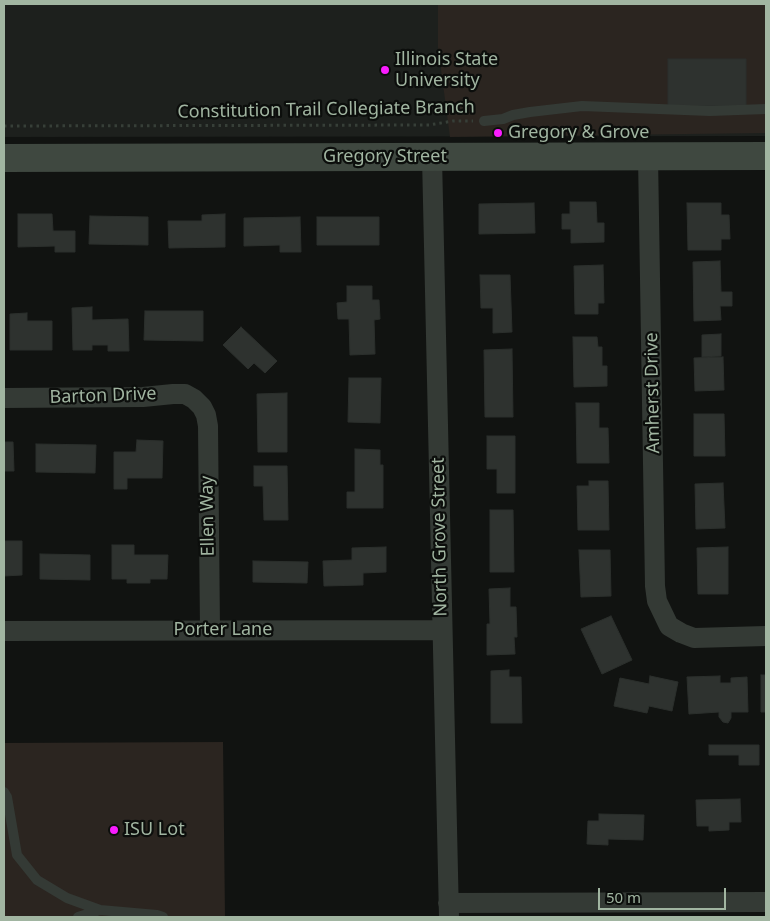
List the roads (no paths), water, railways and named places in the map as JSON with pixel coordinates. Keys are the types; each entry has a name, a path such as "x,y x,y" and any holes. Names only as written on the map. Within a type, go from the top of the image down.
{"main road":[{"name":"Gregory Street","path":"4,158 766,156"}],"street":[{"name":"Amherst Drive","path":"648,156 655,586 657,601 669,626 681,634 694,638 766,636"},
{"name":"North Grove Street","path":"432,157 449,910"},
{"name":"Barton Drive","path":"4,398 143,397 185,394 199,404"},
{"name":"Ellen Way","path":"199,404 206,415 208,426 210,630"},
{"name":"Porter Lane","path":"4,631 442,630"},
{"path":"449,910 766,902"}],"lane":[{"path":"484,121 504,119 513,115 530,112 582,106 710,111 766,109"},
{"path":"4,792 7,797 17,855 37,880 67,898 100,910 157,914 163,917"},
{"path":"78,917 100,910"}],"place":[{"name":"Illinois State University","path":"385,70"},
{"name":"Gregory & Grove","path":"498,133"},
{"name":"ISU Lot","path":"114,830"}]}
